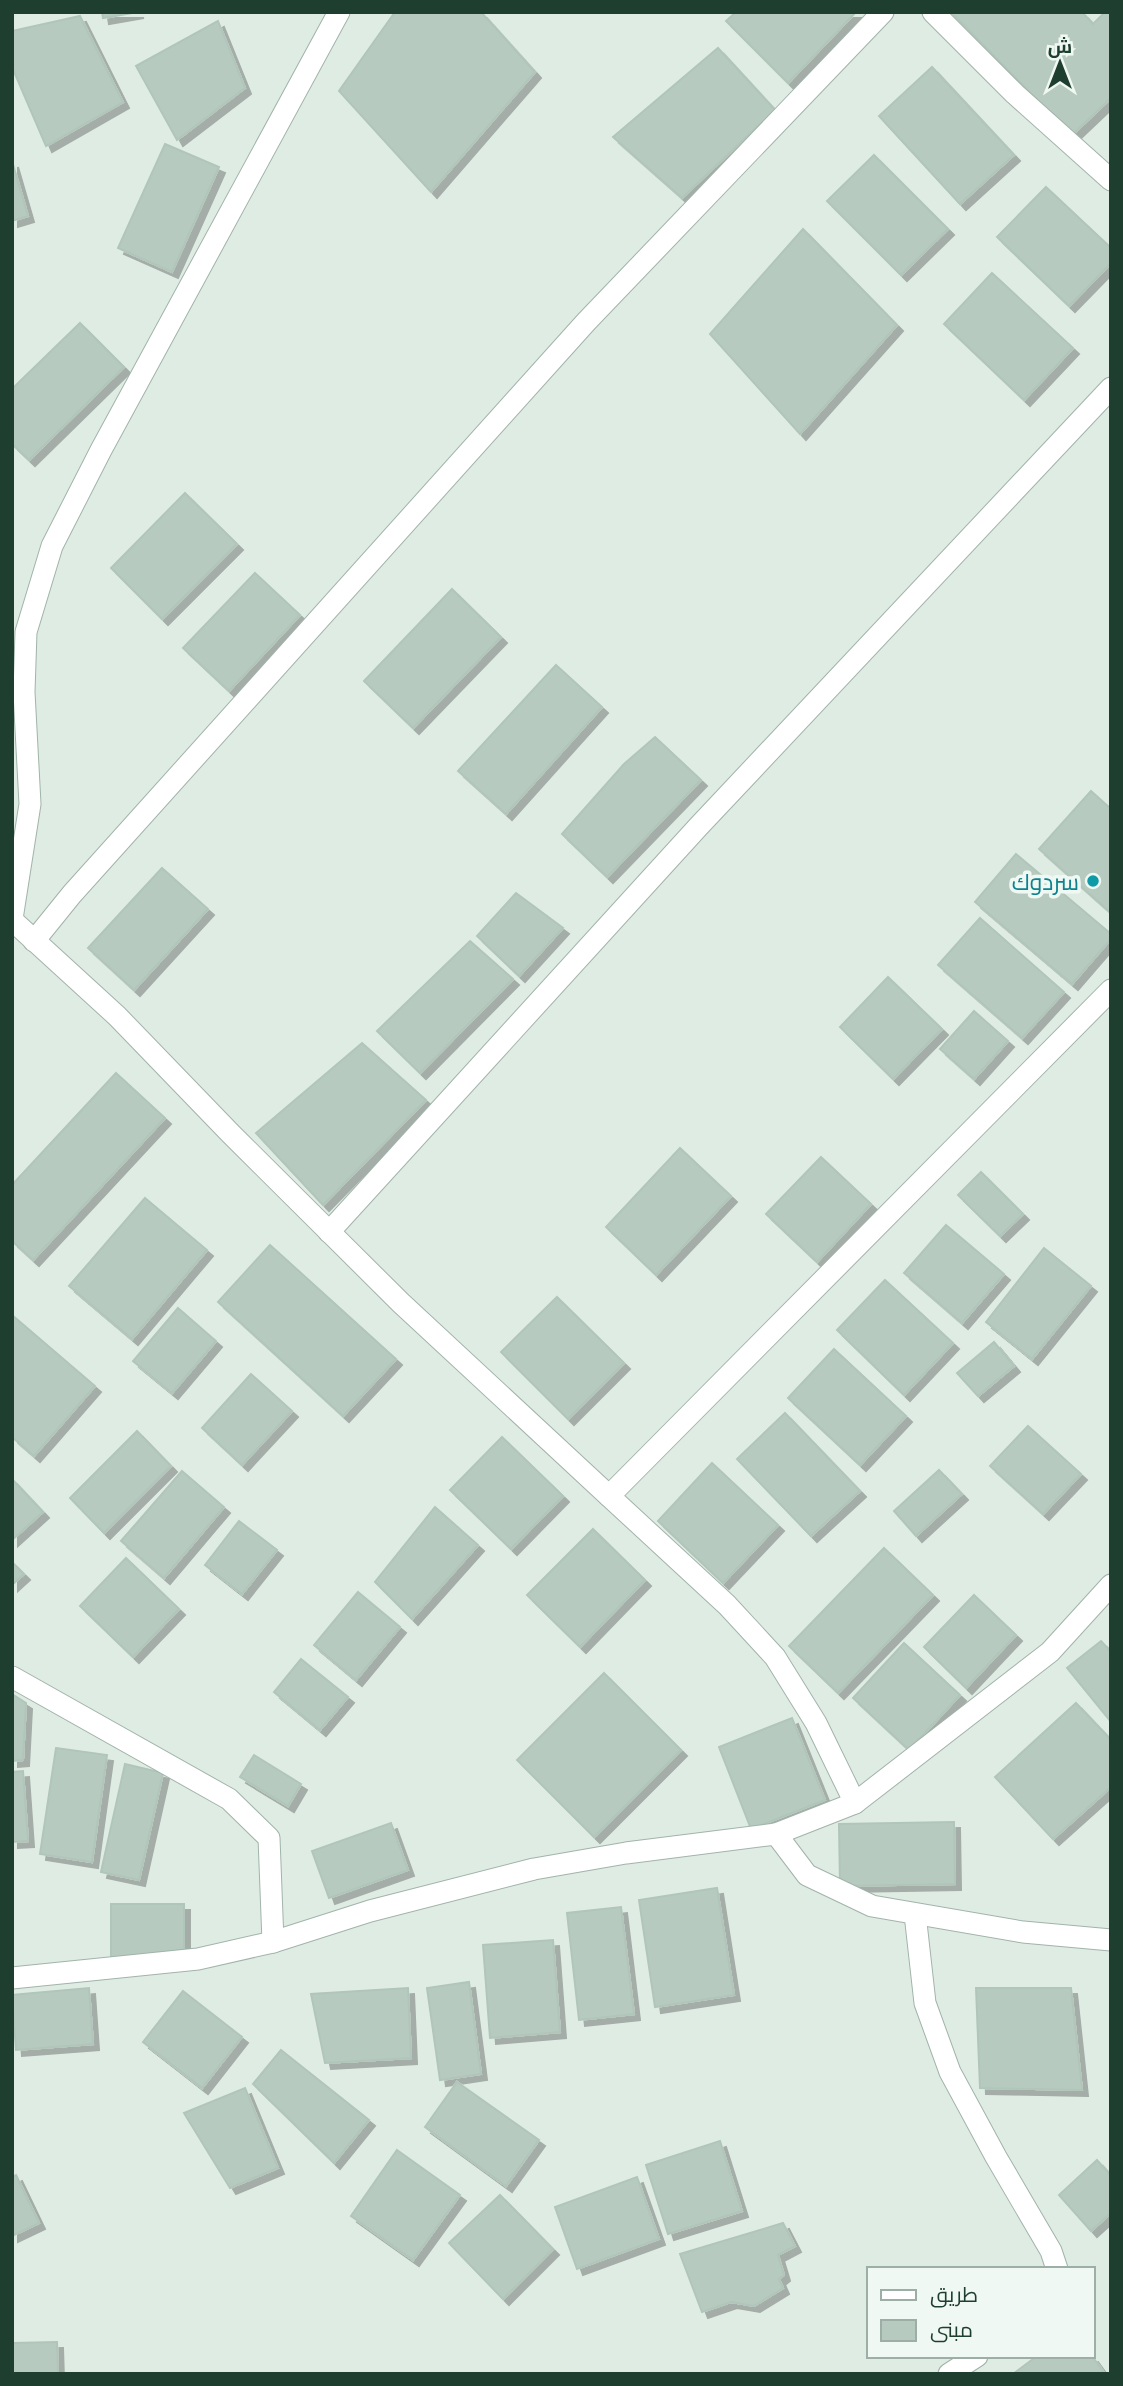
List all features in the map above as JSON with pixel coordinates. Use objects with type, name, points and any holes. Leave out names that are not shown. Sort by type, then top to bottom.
[{"type":"street","points":[[338,12],[101,450],[52,546],[26,632],[24,692],[30,804],[12,920],[117,1016],[401,1303],[727,1605],[775,1657],[816,1723],[855,1803]]},
{"type":"street","points":[[34,941],[72,894],[586,322],[883,12]]},
{"type":"street","points":[[933,12],[1015,94],[1111,180]]},
{"type":"street","points":[[329,1232],[698,827],[1111,388]]},
{"type":"street","points":[[609,1496],[1111,990]]},
{"type":"street","points":[[12,1978],[198,1959],[273,1942],[370,1911],[534,1869],[626,1853],[776,1834],[855,1803],[1050,1652],[1111,1585]]},
{"type":"street","points":[[12,1677],[229,1799],[269,1838],[273,1942]]},
{"type":"street","points":[[776,1834],[807,1875],[872,1906],[1023,1932],[1111,1940]]},
{"type":"street","points":[[915,1914],[925,2003],[950,2071],[1051,2251],[1056,2267]]},
{"type":"street","points":[[949,2374],[974,2358]]},
{"type":"building","points":[[102,12],[138,12],[103,18]]},
{"type":"building","points":[[395,12],[481,12],[535,72],[431,192],[339,91]]},
{"type":"building","points":[[736,12],[856,12],[788,83],[726,21]]},
{"type":"building","points":[[951,12],[1082,12],[1093,24],[1105,12],[1111,12],[1111,98],[1072,135]]},
{"type":"building","points":[[80,16],[123,102],[46,146],[12,67],[12,31]]},
{"type":"building","points":[[218,21],[245,88],[177,140],[136,66]]},
{"type":"building","points":[[718,48],[775,110],[682,198],[613,137]]},
{"type":"building","points":[[932,67],[1014,155],[960,204],[879,116]]},
{"type":"building","points":[[165,144],[219,167],[172,272],[118,248]]},
{"type":"building","points":[[874,155],[948,229],[901,275],[827,201]]},
{"type":"building","points":[[12,161],[28,216],[12,221]]},
{"type":"building","points":[[1046,187],[1111,248],[1111,263],[1069,306],[997,237]]},
{"type":"building","points":[[803,229],[897,325],[800,434],[710,334]]},
{"type":"building","points":[[992,273],[1073,348],[1024,400],[944,324]]},
{"type":"building","points":[[80,323],[124,367],[29,460],[12,444],[12,389]]},
{"type":"building","points":[[185,493],[237,544],[162,619],[111,568]]},
{"type":"building","points":[[255,573],[300,615],[229,691],[183,648]]},
{"type":"building","points":[[452,589],[501,637],[413,728],[364,681]]},
{"type":"building","points":[[556,665],[602,707],[506,814],[458,771]]},
{"type":"building","points":[[655,737],[701,780],[607,877],[562,834],[624,764]]},
{"type":"building","name":"سردوك","points":[[1091,791],[1111,809],[1111,913],[1039,849]]},
{"type":"building","points":[[1016,854],[1111,934],[1111,939],[1072,984],[975,902]]},
{"type":"building","points":[[162,868],[208,909],[134,990],[88,948]]},
{"type":"building","points":[[516,893],[563,928],[519,976],[477,936]]},
{"type":"building","points":[[980,918],[1064,992],[1022,1038],[938,965]]},
{"type":"building","points":[[470,941],[513,979],[420,1073],[377,1031]]},
{"type":"building","points":[[888,977],[942,1029],[893,1079],[840,1027]]},
{"type":"building","points":[[974,1011],[1008,1041],[974,1079],[940,1049]]},
{"type":"building","points":[[362,1043],[426,1100],[323,1205],[256,1133]]},
{"type":"building","points":[[116,1073],[165,1118],[33,1260],[12,1241],[12,1185]]},
{"type":"building","points":[[680,1148],[731,1196],[656,1275],[606,1227]]},
{"type":"building","points":[[821,1157],[871,1204],[817,1262],[766,1214]]},
{"type":"building","points":[[981,1172],[1023,1214],[1000,1236],[958,1195]]},
{"type":"building","points":[[145,1198],[207,1250],[132,1339],[69,1286]]},
{"type":"building","points":[[946,1225],[1004,1274],[962,1323],[904,1273]]},
{"type":"building","points":[[270,1245],[396,1359],[343,1416],[218,1302]]},
{"type":"building","points":[[1044,1248],[1091,1286],[1032,1359],[986,1322]]},
{"type":"building","points":[[885,1280],[953,1343],[904,1395],[837,1330]]},
{"type":"building","points":[[557,1297],[624,1363],[568,1419],[501,1352]]},
{"type":"building","points":[[178,1308],[216,1341],[172,1393],[133,1361]]},
{"type":"building","points":[[12,1315],[95,1386],[34,1456],[12,1437]]},
{"type":"building","points":[[994,1342],[1014,1366],[978,1396],[957,1373]]},
{"type":"building","points":[[834,1349],[906,1416],[860,1465],[788,1398]]},
{"type":"building","points":[[251,1374],[292,1411],[242,1465],[202,1428]]},
{"type":"building","points":[[785,1413],[860,1491],[811,1536],[737,1459]]},
{"type":"building","points":[[1028,1426],[1081,1474],[1043,1514],[990,1466]]},
{"type":"building","points":[[137,1431],[171,1466],[104,1533],[70,1498]]},
{"type":"building","points":[[502,1437],[563,1496],[511,1549],[450,1490]]},
{"type":"building","points":[[712,1463],[778,1525],[723,1583],[658,1521]]},
{"type":"building","points":[[939,1470],[962,1494],[916,1536],[894,1511]]},
{"type":"building","points":[[182,1471],[224,1507],[164,1578],[121,1541]]},
{"type":"building","points":[[12,1479],[43,1512],[12,1540]]},
{"type":"building","points":[[435,1507],[478,1545],[412,1619],[375,1582]]},
{"type":"building","points":[[239,1521],[277,1550],[242,1594],[205,1565]]},
{"type":"building","points":[[593,1529],[645,1580],[580,1647],[527,1595]]},
{"type":"building","points":[[884,1548],[933,1595],[838,1693],[789,1646]]},
{"type":"building","points":[[126,1558],[179,1609],[133,1657],[80,1606]]},
{"type":"building","points":[[12,1562],[24,1574],[12,1585]]},
{"type":"building","points":[[358,1592],[400,1627],[356,1680],[314,1645]]},
{"type":"building","points":[[974,1595],[1016,1635],[966,1688],[924,1647]]},
{"type":"building","points":[[1101,1641],[1111,1652],[1111,1722],[1067,1668]]},
{"type":"building","points":[[904,1643],[960,1695],[909,1750],[853,1698]]},
{"type":"building","points":[[301,1659],[348,1697],[320,1730],[274,1692]]},
{"type":"building","points":[[604,1673],[681,1750],[594,1837],[517,1760]]},
{"type":"building","points":[[12,1694],[26,1703],[23,1760],[12,1761]]},
{"type":"building","points":[[1076,1703],[1111,1740],[1111,1787],[1053,1839],[995,1777]]},
{"type":"building","points":[[792,1718],[825,1800],[751,1829],[719,1747]]},
{"type":"building","points":[[56,1748],[107,1755],[92,1862],[40,1854]]},
{"type":"building","points":[[254,1755],[301,1784],[288,1806],[240,1777]]},
{"type":"building","points":[[125,1764],[163,1773],[139,1880],[101,1872]]},
{"type":"building","points":[[23,1771],[28,1841],[12,1842],[12,1772]]},
{"type":"building","points":[[954,1822],[955,1884],[840,1886],[839,1824]]},
{"type":"building","points":[[391,1823],[408,1870],[329,1898],[312,1851]]},
{"type":"building","points":[[717,1888],[734,1995],[655,2007],[639,1900]]},
{"type":"building","points":[[111,1904],[184,1904],[184,1959],[111,1959]]},
{"type":"building","points":[[621,1907],[634,2014],[579,2020],[567,1913]]},
{"type":"building","points":[[553,1940],[560,2032],[490,2038],[483,1945]]},
{"type":"building","points":[[469,1982],[481,2074],[440,2080],[427,1988]]},
{"type":"building","points":[[89,1988],[93,2044],[16,2050],[12,1995]]},
{"type":"building","points":[[408,1988],[411,2058],[325,2063],[311,1994]]},
{"type":"building","points":[[976,1988],[1071,1988],[1082,2090],[980,2088]]},
{"type":"building","points":[[183,1991],[242,2037],[202,2088],[143,2042]]},
{"type":"building","points":[[281,2050],[369,2120],[334,2163],[253,2084]]},
{"type":"building","points":[[457,2082],[539,2140],[506,2186],[425,2127]]},
{"type":"building","points":[[245,2088],[278,2168],[230,2188],[184,2113]]},
{"type":"building","points":[[720,2141],[742,2211],[668,2234],[646,2165]]},
{"type":"building","points":[[397,2150],[460,2195],[413,2260],[351,2216]]},
{"type":"building","points":[[1097,2160],[1111,2176],[1111,2213],[1091,2231],[1059,2195]]},
{"type":"building","points":[[16,2175],[39,2223],[12,2236],[12,2177]]},
{"type":"building","points":[[637,2177],[659,2239],[577,2269],[555,2207]]},
{"type":"building","points":[[500,2195],[553,2249],[503,2299],[449,2243]]},
{"type":"building","points":[[783,2223],[795,2246],[778,2255],[784,2275],[779,2279],[783,2288],[754,2306],[731,2302],[702,2312],[680,2254]]},
{"type":"building","points":[[57,2342],[58,2374],[12,2374],[12,2343]]},
{"type":"building","points":[[1034,2358],[1093,2358],[1105,2374],[1013,2374]]},
{"type":"place","name":"سردوك","points":[[1093,881]]}]
